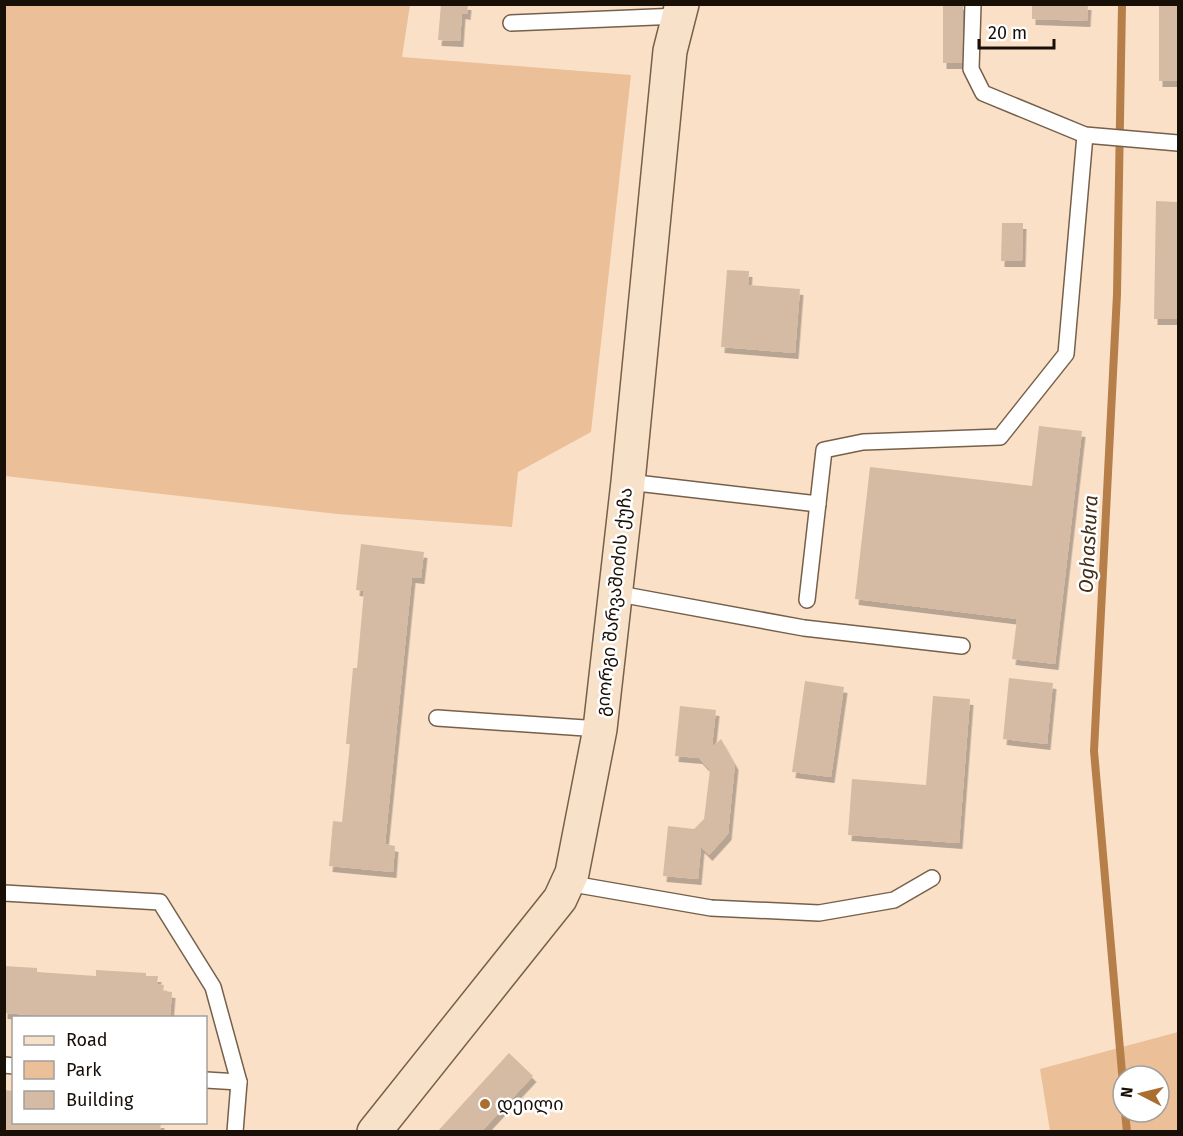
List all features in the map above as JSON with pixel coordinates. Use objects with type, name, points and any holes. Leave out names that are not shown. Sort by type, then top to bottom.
[{"type":"street","name":"გიორგი შარვაშიძის ქუჩა","points":[[374,1131],[560,899],[572,873],[600,729],[628,482],[670,51],[680,10]]},
{"type":"lane","points":[[973,4],[971,69],[983,93],[1085,135],[1179,143]]},
{"type":"lane","points":[[511,23],[680,10]]},
{"type":"lane","points":[[807,600],[824,450],[863,442],[1000,437],[1066,354],[1085,135]]},
{"type":"lane","points":[[628,482],[818,504]]},
{"type":"lane","points":[[614,593],[804,628],[962,646]]},
{"type":"lane","points":[[437,718],[600,729]]},
{"type":"lane","points":[[567,884],[711,908],[819,913],[894,900],[932,878]]},
{"type":"lane","points":[[4,893],[160,902],[213,987],[239,1082],[235,1131]]},
{"type":"lane","points":[[207,1080],[239,1082]]},
{"type":"green space","points":[[5,4],[410,5],[402,57],[631,75],[591,432],[518,472],[512,527],[337,514],[5,476]]},
{"type":"green space","points":[[1178,1032],[1178,1131],[1050,1131],[1040,1069]]},
{"type":"building","points":[[441,4],[468,4],[467,14],[462,13],[460,41],[438,40]]},
{"type":"building","points":[[943,4],[963,4],[963,63],[943,63]]},
{"type":"building","points":[[1032,4],[1088,4],[1087,21],[1032,19]]},
{"type":"building","points":[[1159,4],[1178,4],[1178,81],[1159,81]]},
{"type":"building","points":[[1156,201],[1178,202],[1178,319],[1154,319]]},
{"type":"building","points":[[1002,223],[1023,223],[1022,261],[1001,261]]},
{"type":"building","points":[[727,270],[749,271],[748,285],[800,289],[795,353],[721,347]]},
{"type":"building","points":[[1039,426],[1082,431],[1055,664],[1012,659],[1017,619],[855,599],[870,467],[1032,486]]},
{"type":"building","points":[[361,544],[424,552],[421,578],[412,577],[385,844],[395,846],[393,872],[329,866],[333,821],[342,822],[350,744],[346,744],[353,668],[357,668],[364,591],[356,590]]},
{"type":"building","points":[[1009,678],[1053,683],[1047,744],[1003,739]]},
{"type":"building","points":[[805,681],[844,687],[831,777],[792,772]]},
{"type":"building","points":[[933,696],[970,699],[959,843],[848,835],[852,779],[926,785]]},
{"type":"building","points":[[680,706],[716,710],[712,747],[721,739],[735,764],[728,834],[709,855],[701,847],[698,879],[663,876],[668,826],[694,829],[704,819],[710,770],[699,758],[675,756]]},
{"type":"building","points":[[4,966],[37,968],[37,972],[96,976],[96,970],[146,973],[146,976],[158,976],[157,984],[164,985],[163,991],[172,992],[170,1016],[43,1016],[4,1013]]},
{"type":"building","name":"დეილი","points":[[509,1053],[533,1076],[481,1132],[437,1132]]},
{"type":"building","points":[[4,1090],[12,1091],[12,1124],[161,1124],[160,1132],[4,1132]]},
{"type":"waterway","name":"Oghaskura","points":[[1121,1064],[1094,751],[1117,294],[1122,4]]},
{"type":"waterway","name":"Oghaskura","points":[[1126,1124],[1127,1132]]},
{"type":"place","name":"დეილი","points":[[485,1104]]}]
